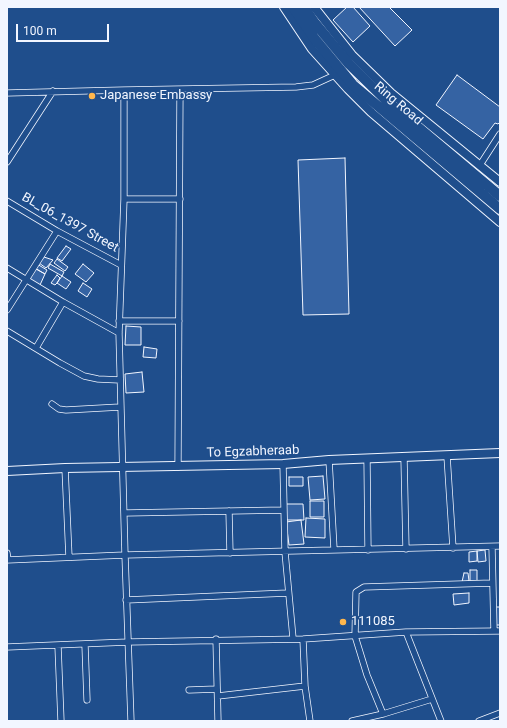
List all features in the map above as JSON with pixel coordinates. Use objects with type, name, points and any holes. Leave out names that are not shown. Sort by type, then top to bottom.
[{"type":"highway","name":"Ring Road","points":[[293,7],[314,38],[353,85],[500,209]]},
{"type":"highway","name":"Ring Road","points":[[304,7],[342,70],[387,101],[500,196]]},
{"type":"street","points":[[284,7],[312,49],[342,70],[371,112],[500,222]]},
{"type":"street","points":[[314,7],[352,55],[372,75],[402,103],[500,182]]},
{"type":"street","points":[[7,93],[180,88],[296,87],[313,85],[342,70]]},
{"type":"street","points":[[178,466],[180,88]]},
{"type":"street","points":[[124,90],[124,199],[119,333],[120,407],[131,721]]},
{"type":"street","points":[[7,162],[53,91]]},
{"type":"street","points":[[480,165],[500,134]]},
{"type":"street","points":[[124,199],[180,199]]},
{"type":"street","name":"BL_06_1397 Street","points":[[7,202],[121,265]]},
{"type":"street","points":[[7,310],[57,231]]},
{"type":"street","points":[[7,268],[25,280],[119,333]]},
{"type":"street","points":[[36,348],[63,302]]},
{"type":"street","points":[[119,321],[179,321]]},
{"type":"street","points":[[7,331],[84,376],[98,379],[120,380]]},
{"type":"street","points":[[52,404],[59,409],[66,410],[120,407]]},
{"type":"street","name":"To Egzabheraab","points":[[7,471],[258,463],[283,464],[329,460],[500,453]]},
{"type":"street","points":[[446,456],[453,548]]},
{"type":"street","points":[[404,458],[406,549]]},
{"type":"street","points":[[367,459],[368,550]]},
{"type":"street","points":[[329,460],[334,549]]},
{"type":"street","points":[[283,464],[285,552],[293,638]]},
{"type":"street","points":[[65,468],[69,557]]},
{"type":"street","points":[[124,513],[284,510]]},
{"type":"street","points":[[229,511],[230,553]]},
{"type":"street","points":[[7,553],[7,560],[125,555],[285,552],[334,549],[368,550],[500,546]]},
{"type":"street","points":[[7,648],[216,639],[303,639],[406,632],[499,631],[492,583],[492,547]]},
{"type":"street","points":[[382,714],[367,675],[355,636],[356,592],[360,588],[492,583]]},
{"type":"street","points":[[126,600],[288,593]]},
{"type":"street","points":[[406,632],[441,721]]},
{"type":"street","points":[[216,639],[218,721]]},
{"type":"street","points":[[303,639],[305,686],[310,721]]},
{"type":"street","points":[[85,645],[87,700]]},
{"type":"street","points":[[58,646],[61,721]]},
{"type":"street","points":[[218,696],[305,686]]},
{"type":"street","points":[[188,690],[217,689]]},
{"type":"street","points":[[352,721],[382,714],[432,699]]},
{"type":"street","points":[[479,721],[500,713]]},
{"type":"building","points":[[347,7],[353,7],[370,26],[353,42],[333,20]]},
{"type":"building","points":[[359,7],[389,7],[412,30],[395,46]]},
{"type":"building","points":[[457,75],[500,107],[500,122],[498,124],[495,123],[483,139],[436,105]]},
{"type":"building","points":[[345,158],[349,314],[303,315],[298,160]]},
{"type":"building","points":[[66,246],[71,249],[62,261],[57,258]]},
{"type":"building","points":[[44,257],[53,260],[46,268],[39,263]]},
{"type":"building","points":[[57,259],[68,267],[65,271],[54,263]]},
{"type":"building","points":[[37,264],[47,270],[45,274],[35,268]]},
{"type":"building","points":[[50,264],[64,272],[62,276],[48,268]]},
{"type":"building","points":[[83,264],[94,273],[86,282],[75,274]]},
{"type":"building","points":[[34,268],[45,274],[40,285],[28,279]]},
{"type":"building","points":[[57,275],[60,278],[55,285],[51,283]]},
{"type":"building","points":[[62,276],[71,282],[66,289],[57,283]]},
{"type":"building","points":[[83,283],[92,289],[87,297],[78,291]]},
{"type":"building","points":[[126,326],[141,327],[141,345],[125,345]]},
{"type":"building","points":[[144,347],[157,349],[156,358],[143,357]]},
{"type":"building","points":[[142,372],[144,392],[126,393],[125,374]]},
{"type":"building","points":[[323,476],[325,499],[310,500],[308,477]]},
{"type":"building","points":[[289,477],[303,477],[303,486],[289,486]]},
{"type":"building","points":[[310,501],[324,501],[324,517],[310,517]]},
{"type":"building","points":[[285,504],[303,504],[304,520],[285,520]]},
{"type":"building","points":[[306,518],[325,519],[325,538],[305,537]]},
{"type":"building","points":[[301,520],[304,544],[289,545],[286,522]]},
{"type":"building","points":[[485,550],[486,561],[478,562],[477,551]]},
{"type":"building","points":[[477,551],[477,561],[469,562],[469,552]]},
{"type":"building","points":[[470,570],[477,570],[477,581],[470,581]]},
{"type":"building","points":[[464,573],[468,573],[469,581],[462,582]]},
{"type":"building","points":[[469,593],[469,603],[454,605],[453,594]]},
{"type":"building","points":[[494,607],[500,607],[500,625],[494,625]]},
{"type":"place","name":"Japanese Embassy","points":[[92,96]]},
{"type":"place","name":"111085","points":[[343,622]]}]
